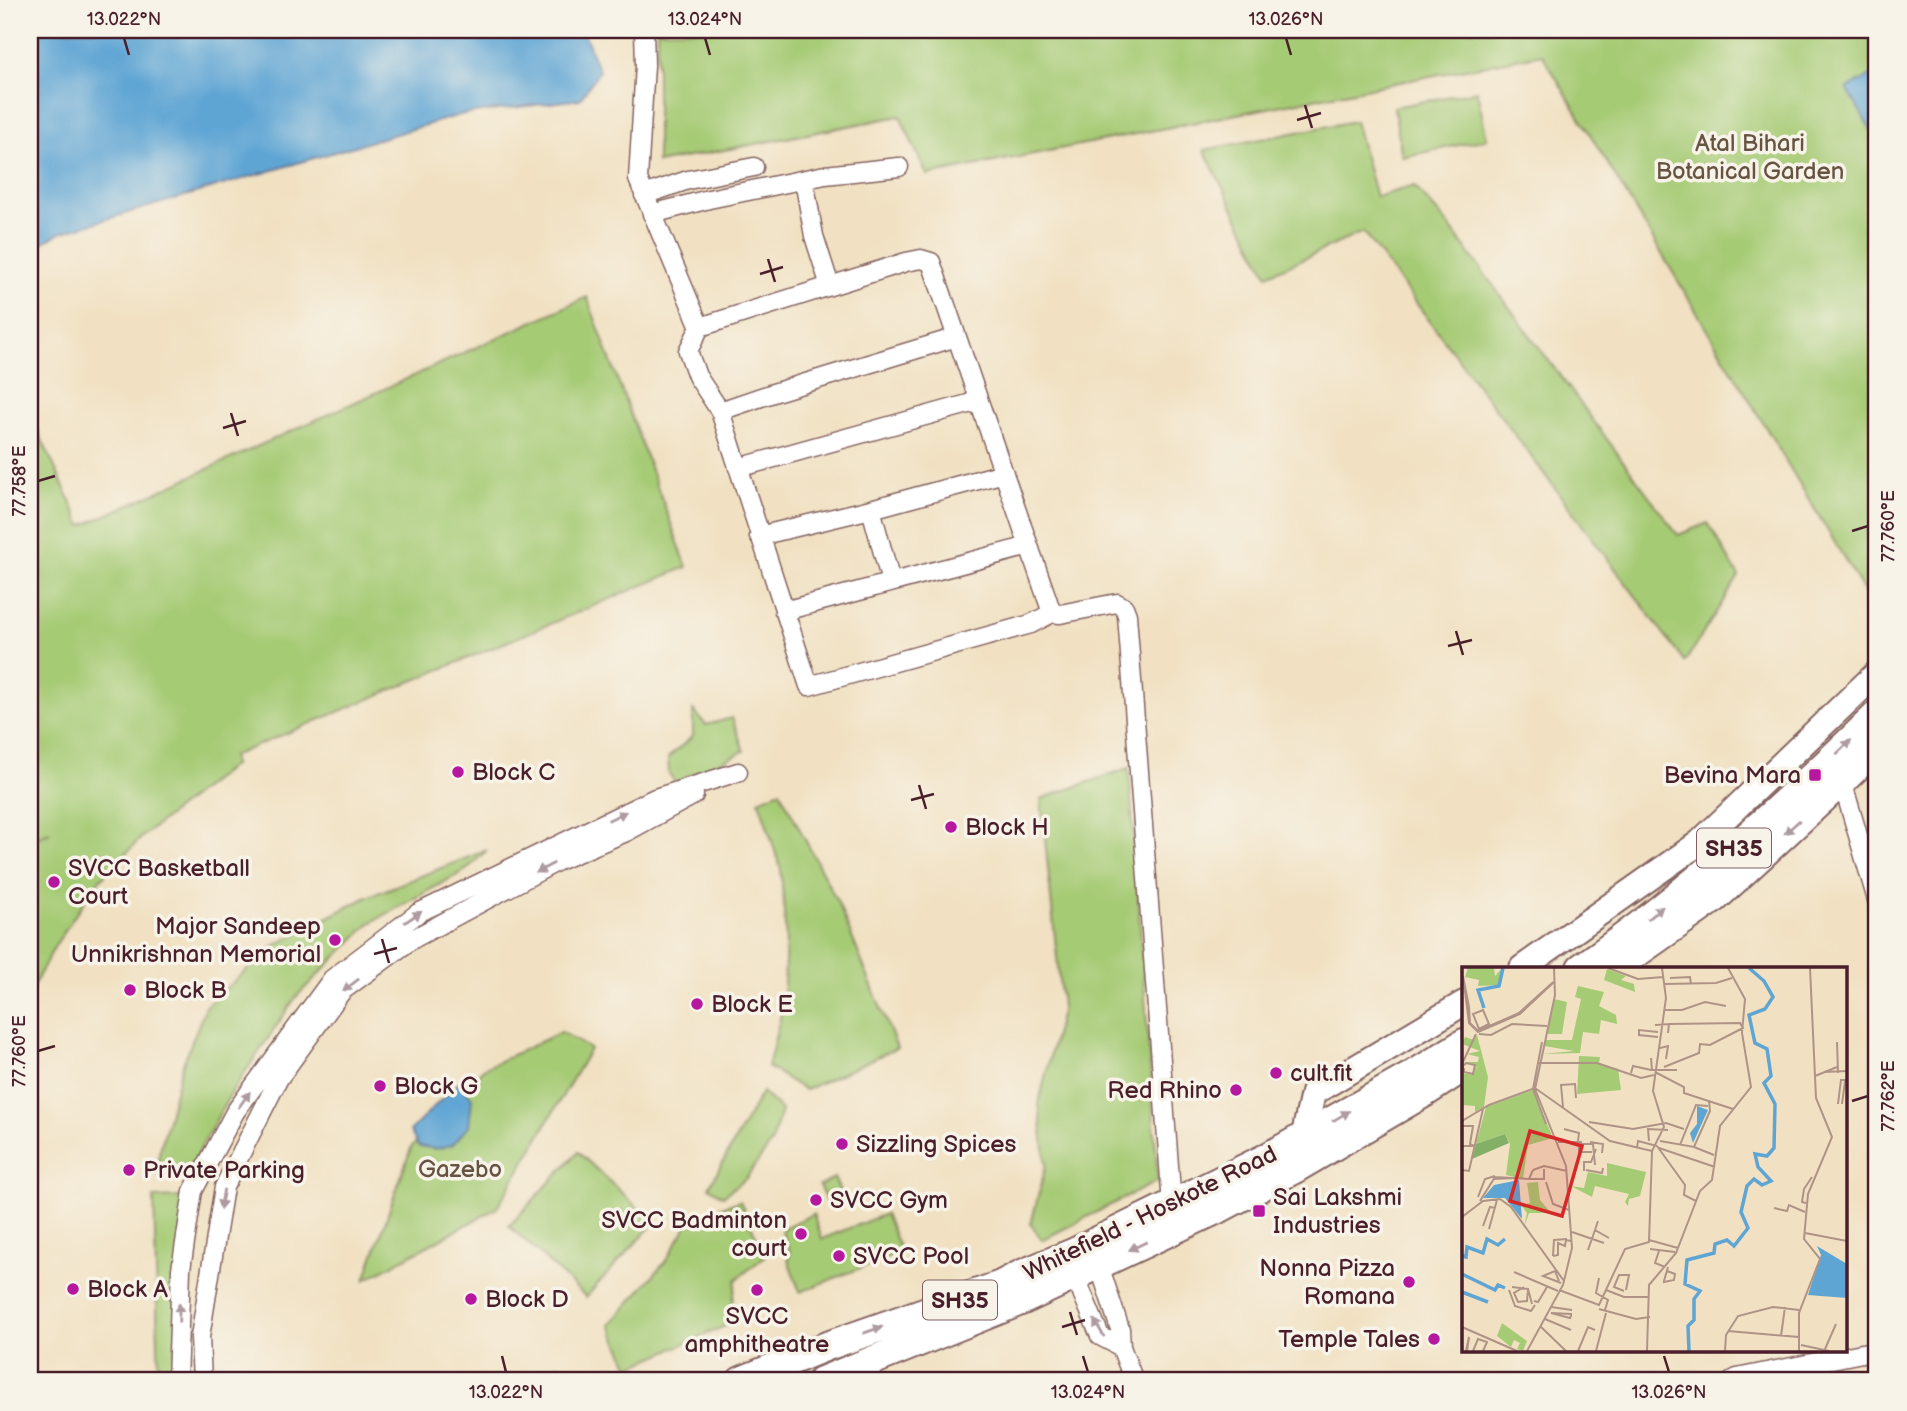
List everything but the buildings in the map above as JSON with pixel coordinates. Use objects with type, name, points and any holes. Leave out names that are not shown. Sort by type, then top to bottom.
[{"type":"main road","name":"SH35","points":[[1582,967],[1629,935],[1700,878],[1795,794],[1877,715]]},
{"type":"main road","name":"SH35","points":[[1616,967],[1714,898],[1877,747]]},
{"type":"main road","name":"Whitefield - Hoskote Road","points":[[828,1379],[1023,1300],[1087,1270],[1462,1044]]},
{"type":"main road","name":"Whitefield - Hoskote Road","points":[[741,1381],[827,1346],[1001,1285],[1073,1253],[1298,1167],[1462,1068]]},
{"type":"main road","points":[[827,1346],[828,1379]]},
{"type":"street","points":[[644,30],[645,65],[638,179],[700,327]]},
{"type":"street","points":[[644,195],[688,180],[754,167]]},
{"type":"street","points":[[652,214],[709,199],[825,176],[899,167]]},
{"type":"street","points":[[804,180],[814,236],[830,286]]},
{"type":"street","points":[[1052,613],[931,262],[921,259],[906,262],[700,327],[688,351],[697,376],[720,411],[809,687],[1031,624],[1052,613],[1060,614],[1116,603],[1124,607],[1127,615],[1176,1215]]},
{"type":"street","points":[[720,411],[957,337]]},
{"type":"street","points":[[738,468],[979,401]]},
{"type":"street","points":[[759,536],[872,509],[1004,472]]},
{"type":"street","points":[[872,509],[891,582]]},
{"type":"street","points":[[784,611],[963,565],[1029,545]]},
{"type":"street","points":[[1538,964],[1699,843],[1877,673]]},
{"type":"street","points":[[177,1381],[181,1269],[193,1191],[235,1112],[332,979],[418,913],[655,798],[738,772],[626,832],[558,861],[411,940],[342,991],[279,1078],[224,1187],[200,1337],[202,1381]]},
{"type":"street","points":[[1842,781],[1877,900]]},
{"type":"street","points":[[1303,1139],[1313,1093],[1462,1004]]},
{"type":"street","points":[[1087,1270],[1120,1329],[1121,1348],[1134,1381]]},
{"type":"street","points":[[1087,1270],[1100,1336],[1121,1348]]},
{"type":"street","points":[[1732,1381],[1877,1350]]},
{"type":"green space","name":"Atal Bihari Botanical Garden","points":[[657,30],[1877,30],[1877,613],[1542,54],[927,175],[900,116],[657,163]]},
{"type":"green space","points":[[1477,91],[1487,139],[1402,157],[1394,107]]},
{"type":"green space","points":[[1355,121],[1376,197],[1414,186],[1446,222],[1678,535],[1708,523],[1739,576],[1685,662],[1363,232],[1267,275],[1204,150]]},
{"type":"green space","points":[[587,297],[687,567],[232,756],[234,764],[143,836],[95,885],[56,944],[30,992],[30,841],[50,832],[30,839],[30,414],[82,526]]},
{"type":"green space","points":[[693,710],[706,725],[732,718],[744,751],[675,782],[669,774],[668,758],[693,736]]},
{"type":"green space","points":[[1129,768],[1158,1181],[1042,1240],[1031,1224],[1046,1165],[1039,1103],[1062,1007],[1041,799]]},
{"type":"green space","points":[[780,791],[838,903],[897,1048],[805,1090],[768,1067],[783,1006],[786,940],[781,870],[759,800]]},
{"type":"green space","points":[[487,850],[466,870],[370,923],[296,997],[231,1093],[185,1177],[157,1174],[159,1154],[181,1069],[206,1006],[275,945],[365,898]]},
{"type":"green space","name":"Gazebo","points":[[561,1032],[590,1049],[497,1208],[365,1280],[411,1148],[483,1069]]},
{"type":"green space","points":[[762,1092],[781,1110],[772,1142],[746,1178],[723,1196],[709,1187]]},
{"type":"green space","points":[[578,1152],[654,1223],[586,1297],[509,1226]]},
{"type":"green space","points":[[834,1178],[844,1200],[829,1207],[819,1186]]},
{"type":"green space","points":[[189,1197],[172,1381],[159,1381],[154,1198]]},
{"type":"green space","points":[[740,1201],[765,1256],[736,1280],[730,1324],[630,1367],[610,1325],[665,1262],[692,1217]]},
{"type":"green space","name":"SVCC Pool","points":[[813,1214],[822,1239],[885,1214],[901,1252],[800,1292],[788,1260],[790,1252],[781,1229]]},
{"type":"green space","points":[[558,1365],[563,1381],[534,1381]]},
{"type":"water","points":[[30,30],[576,30],[585,35],[599,71],[580,99],[460,115],[60,233],[30,250]]},
{"type":"water","points":[[1876,72],[1877,126],[1871,130],[1847,89]]},
{"type":"water","points":[[459,1082],[472,1098],[469,1126],[452,1145],[435,1149],[418,1146],[410,1131]]},
{"type":"place","name":"Block C","points":[[458,772]]},
{"type":"place","name":"Bevina Mara","points":[[1815,775]]},
{"type":"place","name":"Block H","points":[[951,827]]},
{"type":"place","name":"SVCC Basketball Court","points":[[54,882]]},
{"type":"place","name":"Major Sandeep Unnikrishnan Memorial","points":[[335,940]]},
{"type":"place","name":"Block B","points":[[130,990]]},
{"type":"place","name":"Block E","points":[[697,1004]]},
{"type":"place","name":"cult.fit","points":[[1276,1073]]},
{"type":"place","name":"Block G","points":[[380,1086]]},
{"type":"place","name":"Red Rhino","points":[[1236,1090]]},
{"type":"place","name":"Sizzling Spices","points":[[842,1144]]},
{"type":"place","name":"Private Parking","points":[[129,1170]]},
{"type":"place","name":"SVCC Gym","points":[[816,1200]]},
{"type":"place","name":"Sai Lakshmi Industries","points":[[1259,1211]]},
{"type":"place","name":"SVCC Badminton court","points":[[801,1234]]},
{"type":"place","name":"SVCC Pool","points":[[839,1256]]},
{"type":"place","name":"Nonna Pizza Romana","points":[[1409,1282]]},
{"type":"place","name":"Block A","points":[[73,1289]]},
{"type":"place","name":"SVCC amphitheatre","points":[[757,1290]]},
{"type":"place","name":"Block D","points":[[471,1299]]},
{"type":"place","name":"Temple Tales","points":[[1434,1339]]}]
